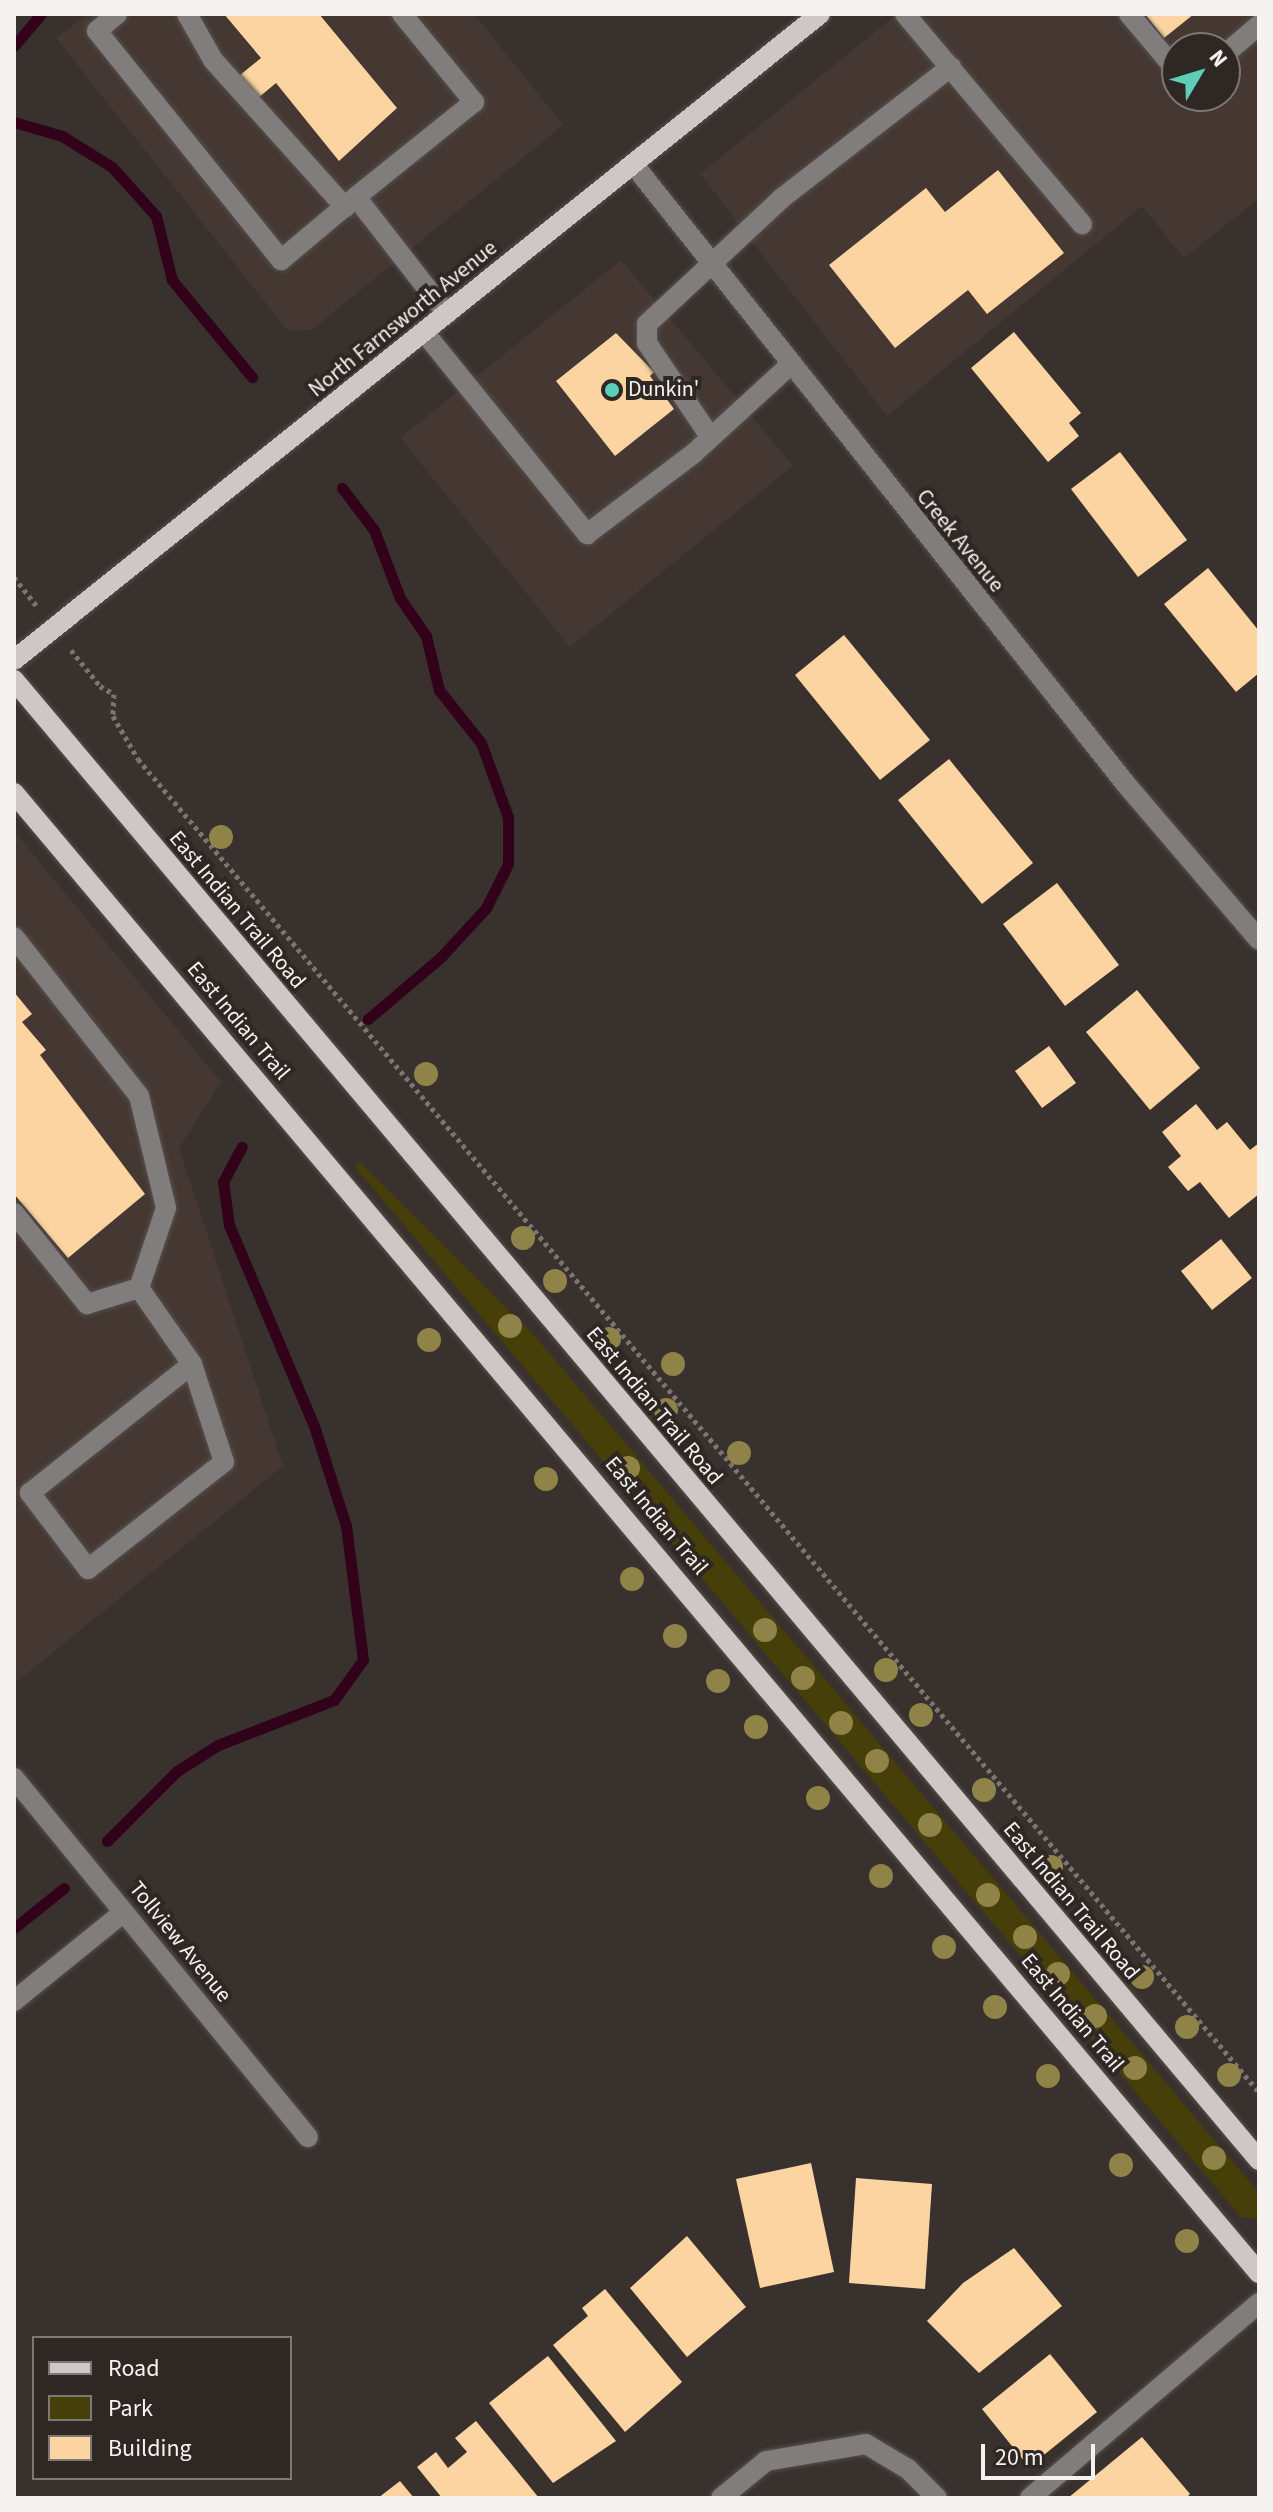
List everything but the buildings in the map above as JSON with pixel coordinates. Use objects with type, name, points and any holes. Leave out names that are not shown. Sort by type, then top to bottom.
[{"type":"main road","name":"North Farnsworth Avenue","points":[[14,660],[820,14]]},
{"type":"main road","name":"East Indian Trail Road","points":[[14,680],[1259,2160]]},
{"type":"main road","name":"East Indian Trail","points":[[14,793],[1259,2273]]},
{"type":"street","points":[[117,14],[97,31],[281,260],[474,102],[402,14]]},
{"type":"street","points":[[187,14],[213,60],[350,202],[447,314]]},
{"type":"street","points":[[905,14],[1082,224]]},
{"type":"street","points":[[1129,14],[1161,52]]},
{"type":"street","points":[[1241,40],[1259,25]]},
{"type":"street","points":[[709,435],[647,343],[647,324],[782,198],[951,67]]},
{"type":"street","name":"Creek Avenue","points":[[634,165],[789,366],[1259,940]]},
{"type":"street","points":[[424,332],[587,534],[789,366]]},
{"type":"street","points":[[14,937],[139,1096],[166,1208],[139,1288]]},
{"type":"street","points":[[14,1213],[87,1304],[139,1288]]},
{"type":"street","points":[[139,1288],[192,1364],[224,1462],[88,1569],[30,1493],[192,1364]]},
{"type":"street","name":"Tollview Avenue","points":[[14,1778],[308,2137]]},
{"type":"street","points":[[14,2001],[124,1912]]},
{"type":"street","points":[[1030,2498],[1259,2303]]},
{"type":"street","points":[[721,2498],[766,2461],[866,2444],[908,2469],[937,2498]]},
{"type":"path","points":[[100,686],[114,694],[113,716],[138,759],[1259,2092]]},
{"type":"shaded area","points":[[88,14],[474,14],[563,125],[313,329],[288,331],[56,38]]},
{"type":"shaded area","points":[[897,14],[1259,14],[1259,199],[1184,258],[1142,206],[887,416],[700,174]]},
{"type":"shaded area","points":[[621,260],[793,466],[570,647],[400,438]]},
{"type":"shaded area","points":[[14,831],[221,1082],[179,1148],[283,1466],[14,1684]]},
{"type":"green space","points":[[360,1162],[534,1335],[1259,2193],[1259,2219],[1241,2217],[355,1167]]},
{"type":"waterway","points":[[14,46],[41,14]]},
{"type":"waterway","points":[[14,122],[62,136],[112,167],[156,216],[172,280],[252,377]]},
{"type":"waterway","points":[[342,488],[374,530],[400,598],[426,636],[439,690],[481,743],[508,817],[508,864],[486,908],[441,957],[368,1019]]},
{"type":"waterway","points":[[107,1841],[177,1771],[218,1745],[334,1700],[363,1660],[346,1526],[314,1426],[229,1225],[223,1182],[242,1147]]},
{"type":"waterway","points":[[14,1928],[64,1888]]},
{"type":"place","name":"Dunkin'","points":[[612,390]]}]
